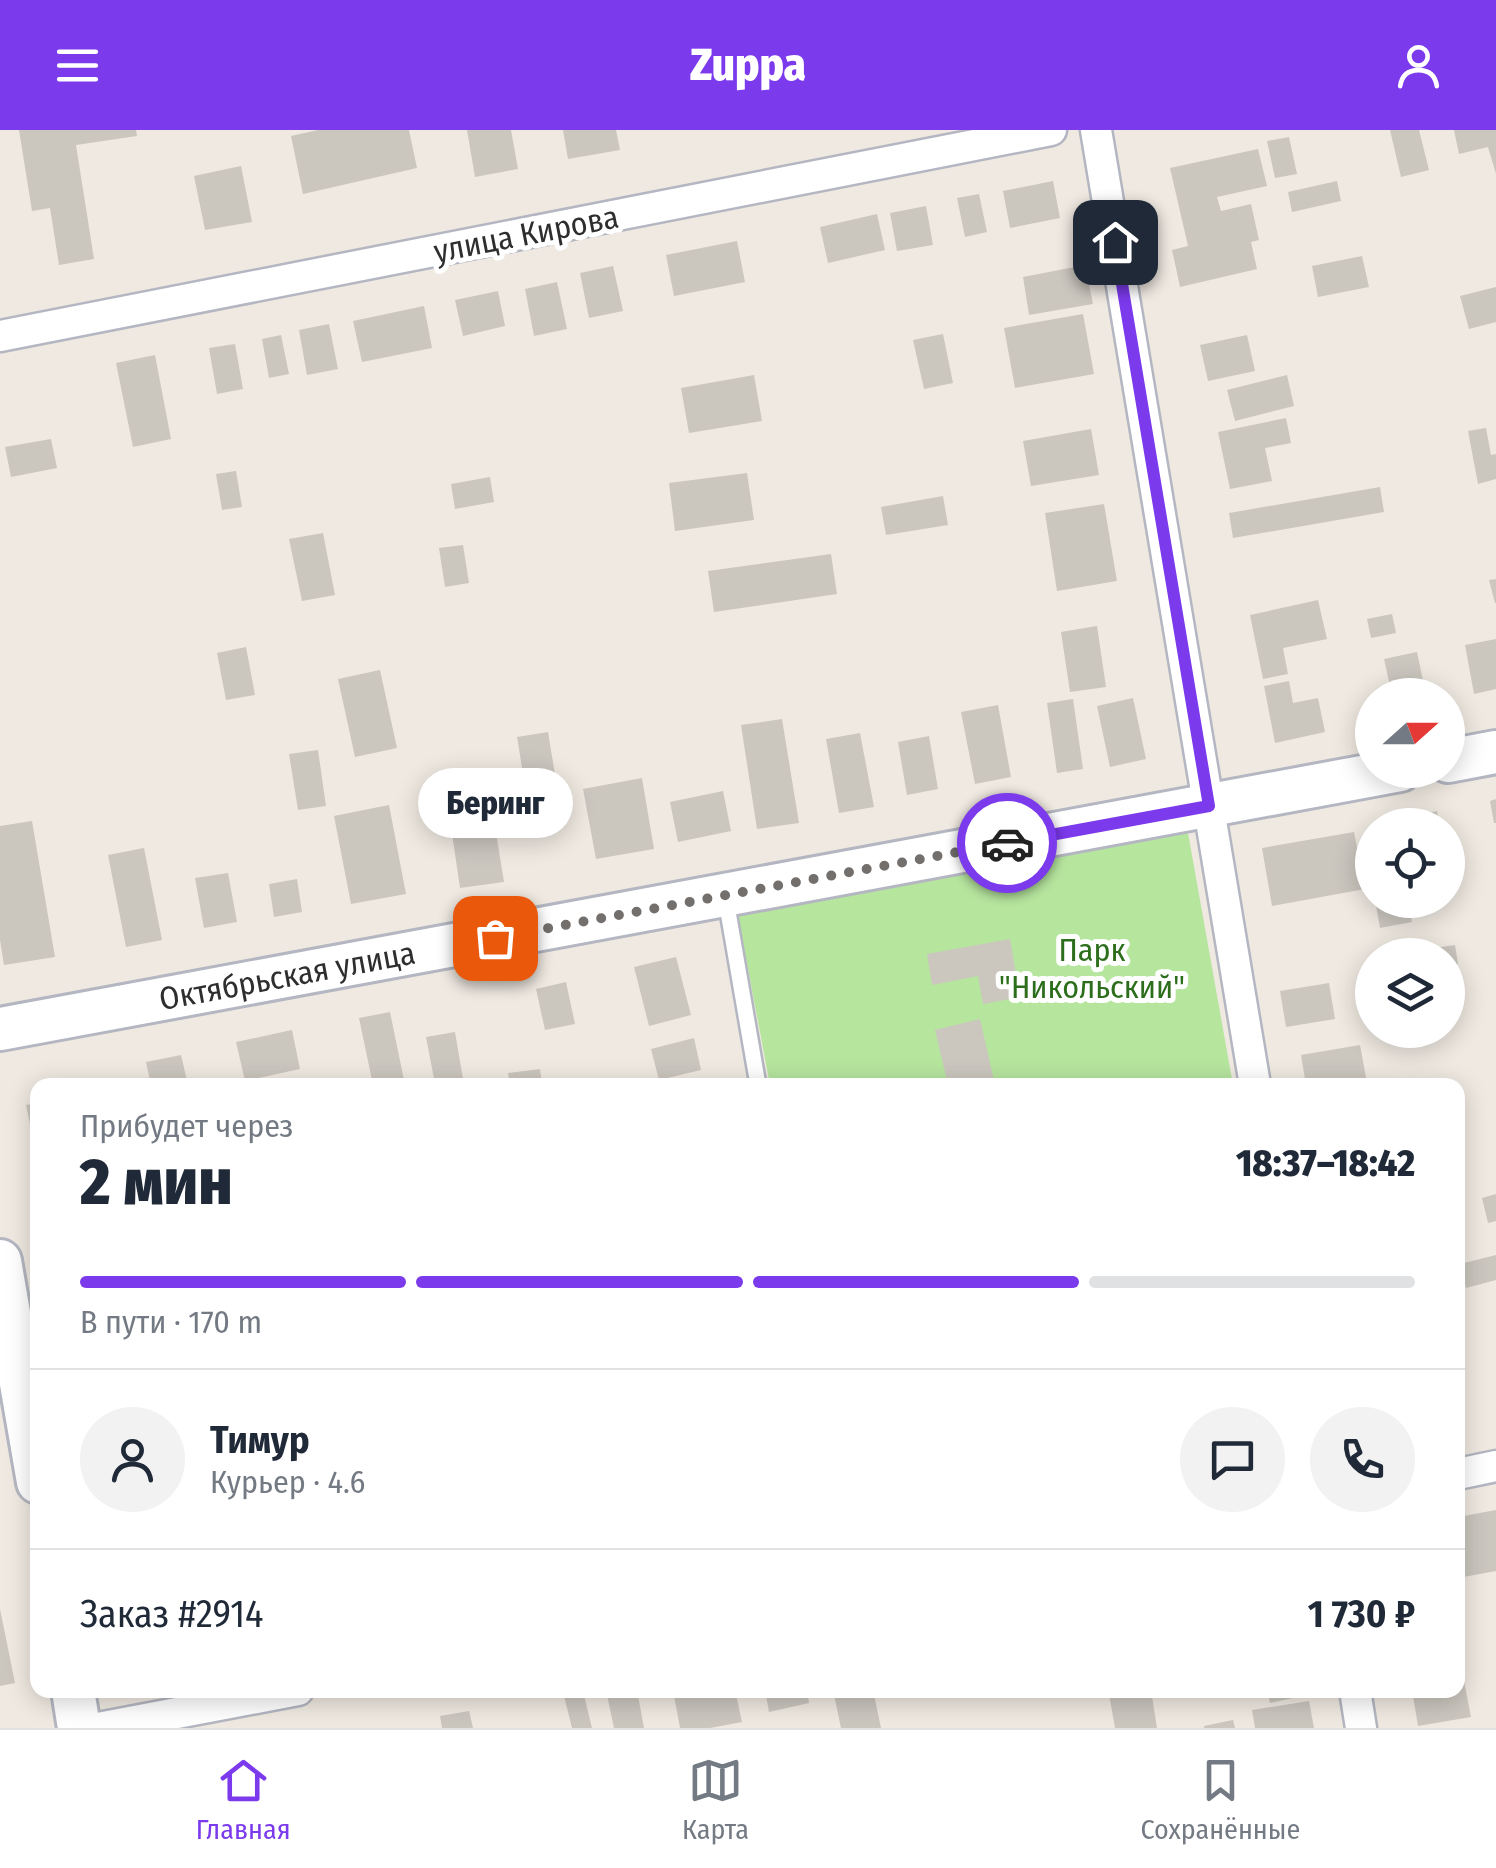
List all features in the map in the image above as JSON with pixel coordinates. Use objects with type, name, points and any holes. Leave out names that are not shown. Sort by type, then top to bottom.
[{"type":"main road","points":[[1465,758],[1496,752]]},
{"type":"main road","name":"Октябрьская улица","points":[[0,1029],[1355,778]]},
{"type":"main road","points":[[0,1262],[30,1436]]},
{"type":"main road","points":[[74,1698],[80,1728]]},
{"type":"street","name":"улица Кирова","points":[[0,336],[1051,130]]},
{"type":"street","points":[[1096,130],[1253,1078]]},
{"type":"street","points":[[1465,1473],[1496,1466]]},
{"type":"street","points":[[98,1728],[256,1698]]},
{"type":"street","points":[[1356,1698],[1361,1728]]},
{"type":"lane","points":[[725,896],[757,1078]]},
{"type":"green space","name":"Парк \"Никольский\"","points":[[1188,833],[1232,1078],[769,1078],[738,916]]},
{"type":"building","points":[[19,130],[136,130],[137,136],[76,145],[94,259],[59,265],[50,208],[32,211]]},
{"type":"building","points":[[318,130],[409,130],[417,168],[303,194],[291,136]]},
{"type":"building","points":[[467,130],[511,130],[518,169],[475,177]]},
{"type":"building","points":[[563,130],[616,130],[620,150],[568,159]]},
{"type":"building","points":[[1390,130],[1419,130],[1429,170],[1401,177]]},
{"type":"building","points":[[1454,130],[1496,130],[1496,174],[1488,147],[1459,154]]},
{"type":"building","points":[[1289,137],[1297,174],[1275,178],[1267,141]]},
{"type":"building","points":[[1258,149],[1267,186],[1217,197],[1221,211],[1251,204],[1259,240],[1251,242],[1257,269],[1180,287],[1172,250],[1188,246],[1170,168]]},
{"type":"building","points":[[241,166],[252,222],[205,230],[194,176]]},
{"type":"building","points":[[1053,181],[1060,218],[1010,228],[1003,191]]},
{"type":"building","points":[[1337,181],[1341,201],[1292,212],[1288,192]]},
{"type":"building","points":[[979,194],[987,232],[965,237],[957,198]]},
{"type":"building","points":[[926,206],[933,245],[897,251],[890,213]]},
{"type":"building","points":[[877,214],[885,250],[828,263],[820,227]]},
{"type":"building","points":[[737,241],[745,282],[674,296],[666,255]]},
{"type":"building","points":[[1362,256],[1369,287],[1318,297],[1312,266]]},
{"type":"building","points":[[1085,265],[1093,304],[1029,315],[1023,277]]},
{"type":"building","points":[[613,266],[623,311],[589,318],[580,273]]},
{"type":"building","points":[[557,282],[567,329],[534,336],[525,289]]},
{"type":"building","points":[[1496,287],[1496,322],[1469,329],[1460,296]]},
{"type":"building","points":[[498,291],[505,326],[463,336],[455,300]]},
{"type":"building","points":[[424,306],[432,348],[362,362],[353,321]]},
{"type":"building","points":[[1083,314],[1094,374],[1015,388],[1004,328]]},
{"type":"building","points":[[329,324],[338,369],[307,375],[299,330]]},
{"type":"building","points":[[943,334],[953,383],[924,389],[913,340]]},
{"type":"building","points":[[281,335],[289,374],[269,378],[262,339]]},
{"type":"building","points":[[1247,335],[1255,371],[1208,381],[1200,345]]},
{"type":"building","points":[[235,344],[243,389],[217,394],[209,348]]},
{"type":"building","points":[[155,355],[171,439],[133,447],[116,363]]},
{"type":"building","points":[[754,375],[762,421],[689,433],[681,388]]},
{"type":"building","points":[[1287,375],[1294,406],[1235,421],[1227,390]]},
{"type":"building","points":[[1286,418],[1291,443],[1265,448],[1272,481],[1230,489],[1218,432]]},
{"type":"building","points":[[1486,428],[1491,455],[1496,454],[1496,479],[1478,484],[1468,431]]},
{"type":"building","points":[[1091,429],[1099,475],[1031,486],[1023,441]]},
{"type":"building","points":[[51,439],[57,468],[11,477],[5,447]]},
{"type":"building","points":[[236,471],[242,507],[222,510],[216,474]]},
{"type":"building","points":[[747,473],[754,520],[675,531],[669,483]]},
{"type":"building","points":[[490,477],[494,502],[455,509],[451,484]]},
{"type":"building","points":[[1380,487],[1384,512],[1233,538],[1229,513]]},
{"type":"building","points":[[943,496],[948,525],[886,535],[881,507]]},
{"type":"building","points":[[1104,504],[1117,581],[1057,591],[1045,513]]},
{"type":"building","points":[[323,533],[335,595],[302,601],[289,539]]},
{"type":"building","points":[[463,545],[469,583],[445,587],[439,548]]},
{"type":"building","points":[[831,554],[837,594],[714,612],[708,571]]},
{"type":"building","points":[[1496,579],[1496,603],[1495,603],[1489,580]]},
{"type":"building","points":[[1318,600],[1327,639],[1283,648],[1288,674],[1263,679],[1250,615]]},
{"type":"building","points":[[1392,614],[1396,633],[1371,638],[1367,619]]},
{"type":"building","points":[[1097,626],[1106,687],[1070,692],[1061,632]]},
{"type":"building","points":[[1496,639],[1496,689],[1474,694],[1465,645]]},
{"type":"building","points":[[246,647],[255,695],[226,700],[217,653]]},
{"type":"building","points":[[1417,652],[1422,678],[1388,678],[1384,659]]},
{"type":"building","points":[[380,670],[397,748],[355,757],[338,679]]},
{"type":"building","points":[[1289,681],[1293,703],[1318,698],[1325,732],[1275,743],[1264,686]]},
{"type":"building","points":[[1133,698],[1146,759],[1110,767],[1097,706]]},
{"type":"building","points":[[1073,699],[1083,769],[1057,773],[1047,703]]},
{"type":"building","points":[[998,705],[1011,777],[975,784],[961,712]]},
{"type":"building","points":[[782,719],[799,823],[757,829],[741,725]]},
{"type":"building","points":[[548,732],[562,817],[531,822],[517,737]]},
{"type":"building","points":[[860,733],[874,807],[839,813],[826,739]]},
{"type":"building","points":[[929,736],[938,789],[907,795],[898,742]]},
{"type":"building","points":[[318,750],[326,806],[298,810],[289,754]]},
{"type":"building","points":[[642,778],[654,849],[596,859],[583,789]]},
{"type":"building","points":[[723,791],[731,831],[678,842],[670,802]]},
{"type":"building","points":[[1496,799],[1496,823],[1494,823],[1490,801]]},
{"type":"building","points":[[389,805],[406,894],[351,904],[334,816]]},
{"type":"building","points":[[494,820],[504,882],[460,888],[451,827]]},
{"type":"building","points":[[32,821],[55,957],[4,965],[0,940],[0,826]]},
{"type":"building","points":[[1354,832],[1355,891],[1272,906],[1262,848]]},
{"type":"building","points":[[144,848],[162,940],[126,947],[108,855]]},
{"type":"building","points":[[228,873],[237,922],[204,928],[195,878]]},
{"type":"building","points":[[297,879],[302,912],[274,917],[269,884]]},
{"type":"building","points":[[1378,918],[1411,918],[1412,922],[1380,928]]},
{"type":"building","points":[[1010,939],[1020,997],[983,1004],[978,976],[932,985],[927,954]]},
{"type":"building","points":[[676,957],[691,1015],[649,1026],[634,967]]},
{"type":"building","points":[[566,982],[575,1024],[545,1030],[536,989]]},
{"type":"building","points":[[1329,983],[1335,1019],[1286,1027],[1280,991]]},
{"type":"building","points":[[390,1012],[404,1078],[372,1078],[359,1018]]},
{"type":"building","points":[[980,1019],[993,1078],[946,1078],[935,1030]]},
{"type":"building","points":[[292,1030],[300,1069],[244,1078],[236,1042]]},
{"type":"building","points":[[455,1032],[463,1078],[434,1078],[426,1037]]},
{"type":"building","points":[[694,1038],[701,1070],[658,1078],[651,1049]]},
{"type":"building","points":[[1361,1048],[1366,1078],[1305,1078],[1301,1055]]},
{"type":"building","points":[[181,1055],[186,1078],[149,1078],[146,1062]]},
{"type":"building","points":[[540,1069],[541,1078],[509,1078],[508,1073]]},
{"type":"building","points":[[1496,1194],[1496,1221],[1488,1223],[1482,1198]]},
{"type":"building","points":[[1496,1255],[1496,1280],[1466,1288],[1465,1263]]},
{"type":"building","points":[[1496,1510],[1496,1571],[1465,1577],[1465,1516]]},
{"type":"building","points":[[0,1609],[15,1683],[0,1686]]},
{"type":"building","points":[[1465,1686],[1471,1717],[1418,1726],[1413,1698],[1465,1698]]},
{"type":"building","points":[[564,1698],[585,1698],[592,1728],[572,1728]]},
{"type":"building","points":[[608,1698],[638,1698],[644,1728],[614,1728]]},
{"type":"building","points":[[674,1698],[737,1698],[742,1722],[680,1728]]},
{"type":"building","points":[[766,1698],[808,1698],[809,1703],[769,1712]]},
{"type":"building","points":[[835,1698],[875,1698],[881,1728],[841,1728]]},
{"type":"building","points":[[1110,1698],[1152,1698],[1157,1728],[1115,1728]]},
{"type":"building","points":[[1309,1701],[1314,1728],[1255,1728],[1252,1710]]},
{"type":"building","points":[[469,1711],[473,1728],[442,1728],[440,1716]]},
{"type":"building","points":[[1233,1720],[1235,1728],[1204,1728],[1204,1726]]},
{"type":"way so far","points":[[495,938],[1007,843]]},
{"type":"place","name":"Беринг","points":[[495,938]]},
{"type":"route","points":[[1007,843],[1209,806],[1115,242]]}]
